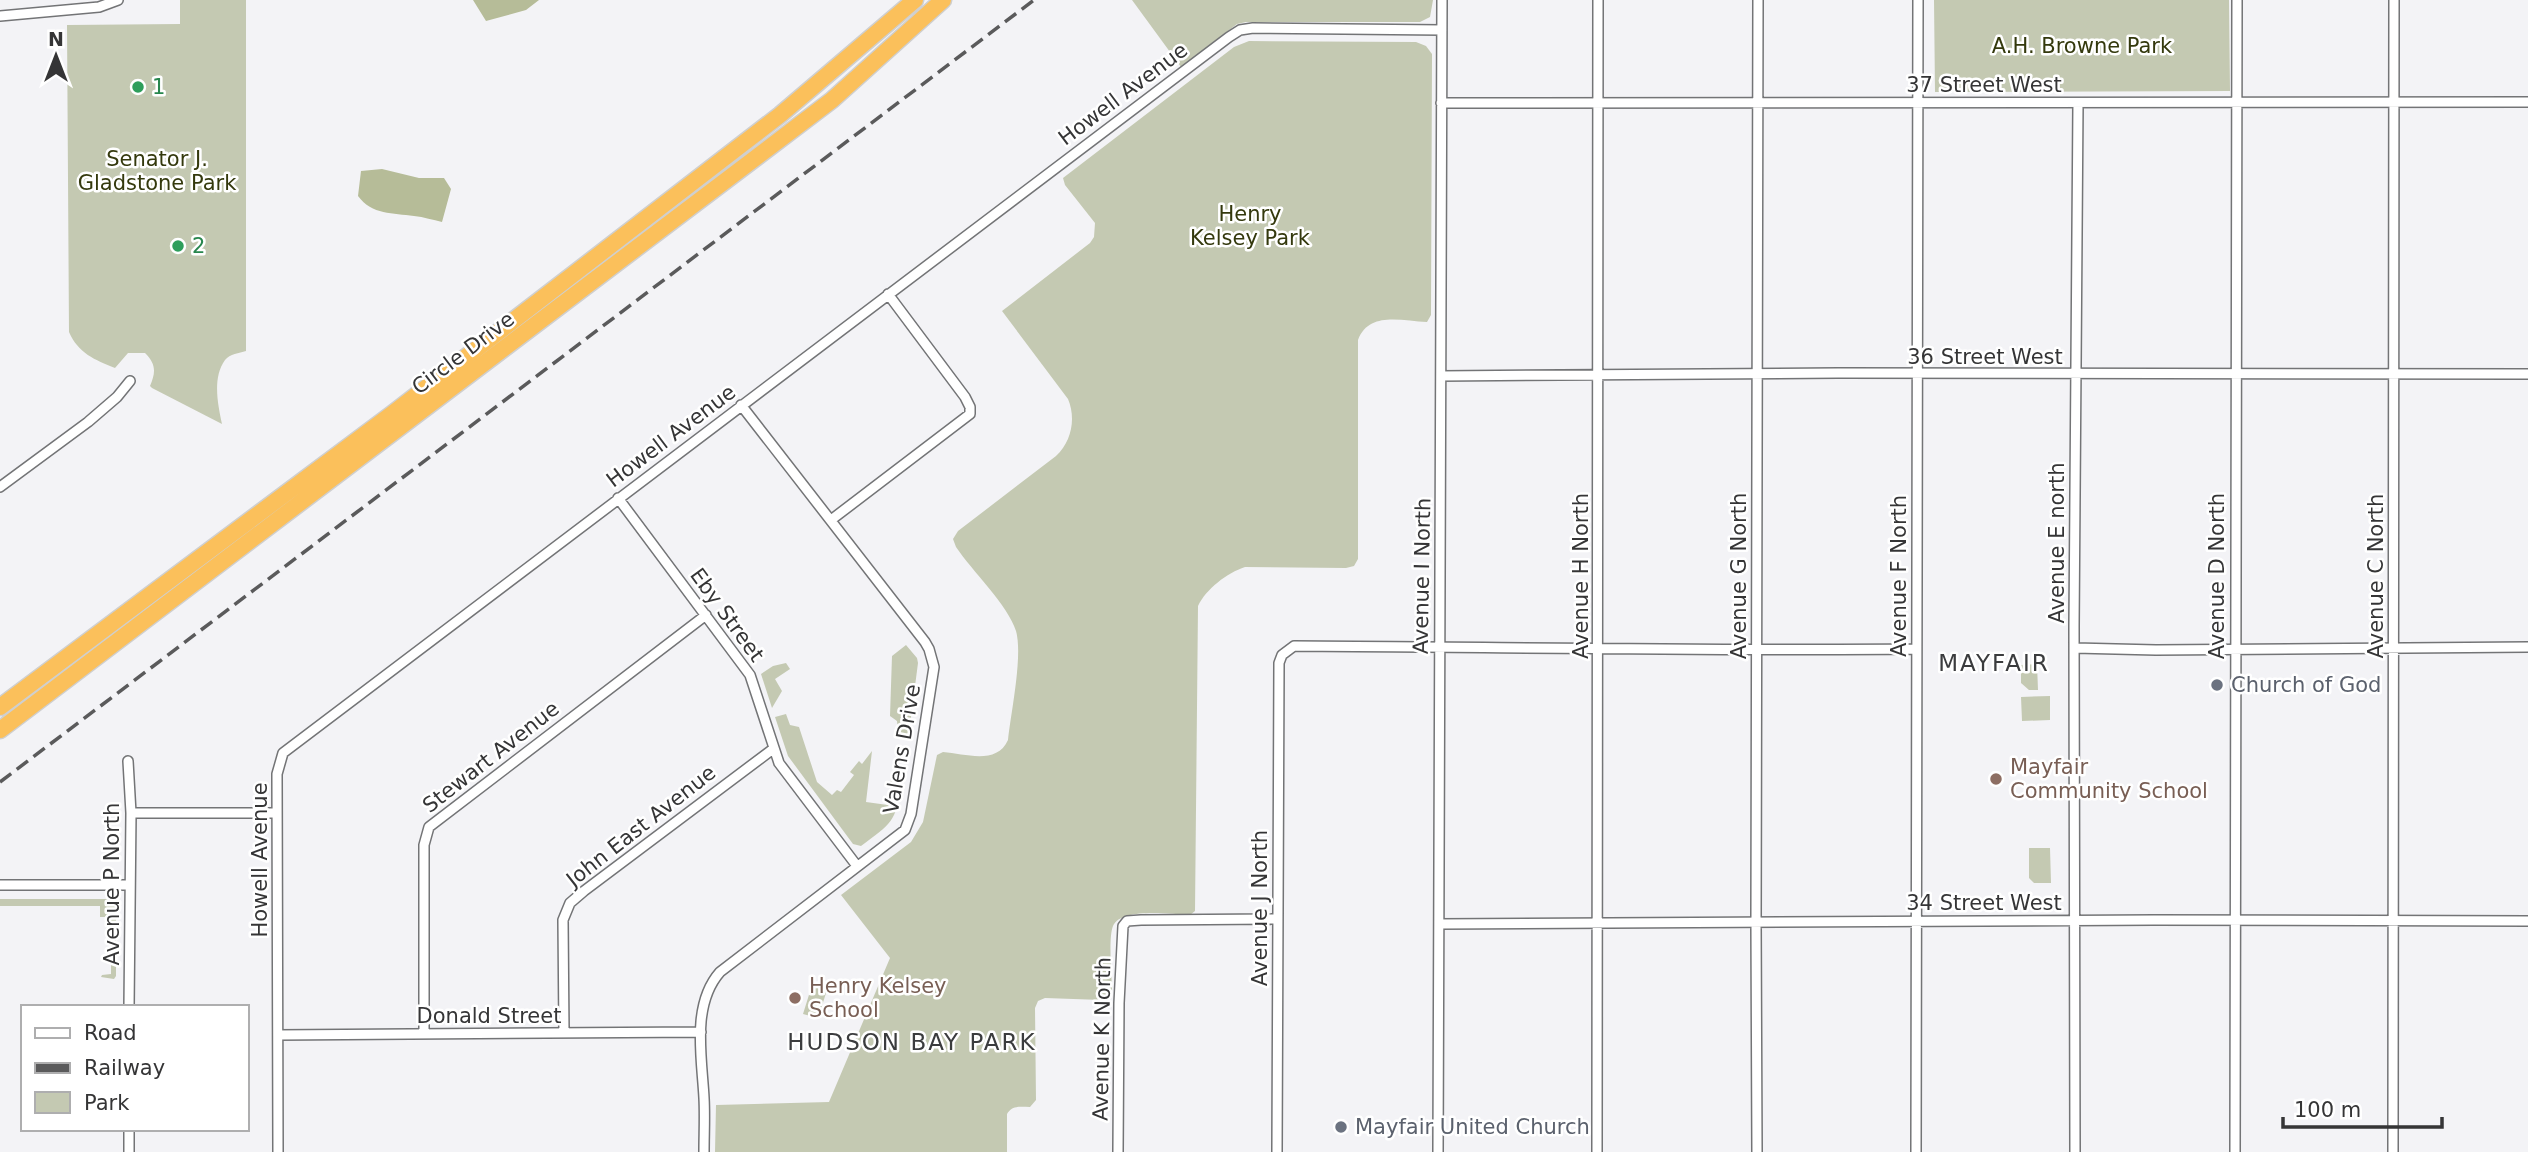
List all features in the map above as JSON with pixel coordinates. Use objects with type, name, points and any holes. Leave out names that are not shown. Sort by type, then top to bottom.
[{"type":"highway","name":"Circle Drive","points":[[0,707],[381,422],[780,116],[915,0]]},
{"type":"highway","name":"Circle Drive","points":[[0,730],[832,100],[943,0]]},
{"type":"street","points":[[0,16],[99,7],[118,0]]},
{"type":"street","name":"Avenue I North","points":[[1438,1152],[1442,0]]},
{"type":"street","name":"Avenue H North","points":[[1597,1152],[1598,0]]},
{"type":"street","name":"Avenue G North","points":[[1757,1152],[1758,0]]},
{"type":"street","name":"Avenue F North","points":[[1916,1152],[1918,0]]},
{"type":"street","name":"Avenue D North","points":[[2235,1152],[2237,0]]},
{"type":"street","name":"Avenue C North","points":[[2393,1152],[2394,0]]},
{"type":"street","name":"Howell Avenue","points":[[278,1152],[277,774],[283,753],[1047,173],[1240,30],[1253,27],[1442,30]]},
{"type":"street","name":"37 Street West","points":[[1441,103],[2528,102]]},
{"type":"street","name":"Avenue E north","points":[[2076,1152],[2078,103]]},
{"type":"street","points":[[831,520],[970,414],[965,397],[888,294]]},
{"type":"street","name":"36 Street West","points":[[1441,376],[2528,374]]},
{"type":"street","points":[[0,487],[88,422],[117,397],[130,381]]},
{"type":"street","name":"Valens Drive","points":[[704,1152],[701,1032],[706,995],[720,972],[905,830],[909,822],[934,667],[929,649],[741,405]]},
{"type":"street","name":"Eby Street","points":[[618,498],[750,675],[779,763],[857,866]]},
{"type":"street","name":"Stewart Avenue","points":[[424,1033],[424,845],[429,827],[706,615]]},
{"type":"street","name":"Avenue J North","points":[[1278,1152],[1279,663],[1282,655],[1294,646],[1439,647]]},
{"type":"street","points":[[1439,647],[1916,649]]},
{"type":"street","points":[[2075,648],[2528,647]]},
{"type":"street","name":"John East Avenue","points":[[564,1033],[563,920],[570,903],[773,749]]},
{"type":"street","name":"Avenue P North","points":[[128,761],[131,813],[129,1005]]},
{"type":"street","points":[[131,813],[277,813]]},
{"type":"street","points":[[0,885],[130,885]]},
{"type":"street","name":"Avenue K North","points":[[1118,1152],[1119,1003],[1123,926],[1127,921],[1141,919],[1278,919]]},
{"type":"street","name":"34 Street West","points":[[1440,924],[2075,920],[2528,921]]},
{"type":"street","name":"Donald Street","points":[[278,1035],[701,1032]]},
{"type":"street","points":[[129,1131],[129,1152]]},
{"type":"green space","name":"Senator J. Gladstone Park","points":[[180,0],[246,0],[246,351],[229,356],[218,375],[217,392],[222,424],[152,388],[150,386],[154,368],[145,353],[128,353],[115,368],[82,351],[69,332],[67,25],[180,24]]},
{"type":"green space","points":[[473,0],[539,0],[526,10],[486,21]]},
{"type":"green space","points":[[1132,0],[1433,0],[1430,17],[1420,22],[1237,24],[1181,67]]},
{"type":"green space","name":"A.H. Browne Park","points":[[1934,0],[2229,0],[2230,91],[1935,92]]},
{"type":"green space","name":"Henry Kelsey Park","points":[[1249,41],[1416,42],[1426,46],[1432,54],[1431,315],[1427,322],[1378,321],[1363,331],[1358,340],[1358,559],[1354,566],[1245,567],[1218,582],[1198,606],[1195,911],[1190,915],[1136,914],[1118,920],[1112,932],[1112,992],[1108,998],[1045,998],[1038,1001],[1035,1008],[1036,1100],[1030,1107],[1014,1108],[1007,1114],[1007,1152],[715,1152],[716,1105],[829,1102],[890,958],[841,895],[911,842],[923,822],[937,755],[943,752],[971,756],[989,755],[1003,748],[1008,740],[1017,669],[1016,631],[1006,610],[956,547],[953,539],[958,531],[1056,456],[1069,436],[1072,414],[1068,399],[1002,311],[1090,243],[1094,237],[1095,223],[1065,185],[1063,178],[1234,47]]},
{"type":"green space","points":[[382,169],[419,178],[444,178],[451,189],[442,222],[383,212],[364,202],[358,196],[361,171]]},
{"type":"green space","points":[[906,645],[918,663],[908,740],[898,731],[897,721],[890,716],[892,656]]},
{"type":"green space","points":[[786,663],[790,669],[775,679],[782,691],[772,708],[761,674],[773,666]]},
{"type":"green space","points":[[2037,664],[2038,690],[2029,690],[2021,683],[2021,665]]},
{"type":"green space","points":[[2050,696],[2050,720],[2022,721],[2021,697]]},
{"type":"green space","points":[[786,714],[790,725],[799,727],[817,782],[832,795],[837,790],[841,792],[854,775],[850,772],[859,761],[862,764],[872,751],[866,802],[895,806],[898,787],[888,785],[891,781],[902,784],[894,815],[886,827],[861,846],[853,844],[788,756],[775,717]]},
{"type":"green space","points":[[2029,848],[2050,848],[2051,883],[2034,883],[2029,878]]},
{"type":"green space","points":[[0,899],[111,899],[116,906],[114,979],[101,977],[111,974],[111,917],[100,917],[100,906],[0,906]]},
{"type":"green space","points":[[813,982],[828,987],[818,1018],[803,1014]]},
{"type":"railway","points":[[0,782],[1034,0]]},
{"type":"place","name":"1","points":[[138,87]]},
{"type":"place","name":"2","points":[[178,246]]},
{"type":"place","name":"Church of God","points":[[2217,685]]},
{"type":"place","name":"Mayfair Community School","points":[[1996,779]]},
{"type":"place","name":"Henry Kelsey School","points":[[795,998]]},
{"type":"place","name":"Mayfair United Church","points":[[1341,1127]]},
{"type":"district","name":"MAYFAIR","points":[[1994,663]]},
{"type":"district","name":"HUDSON BAY PARK","points":[[912,1042]]}]
